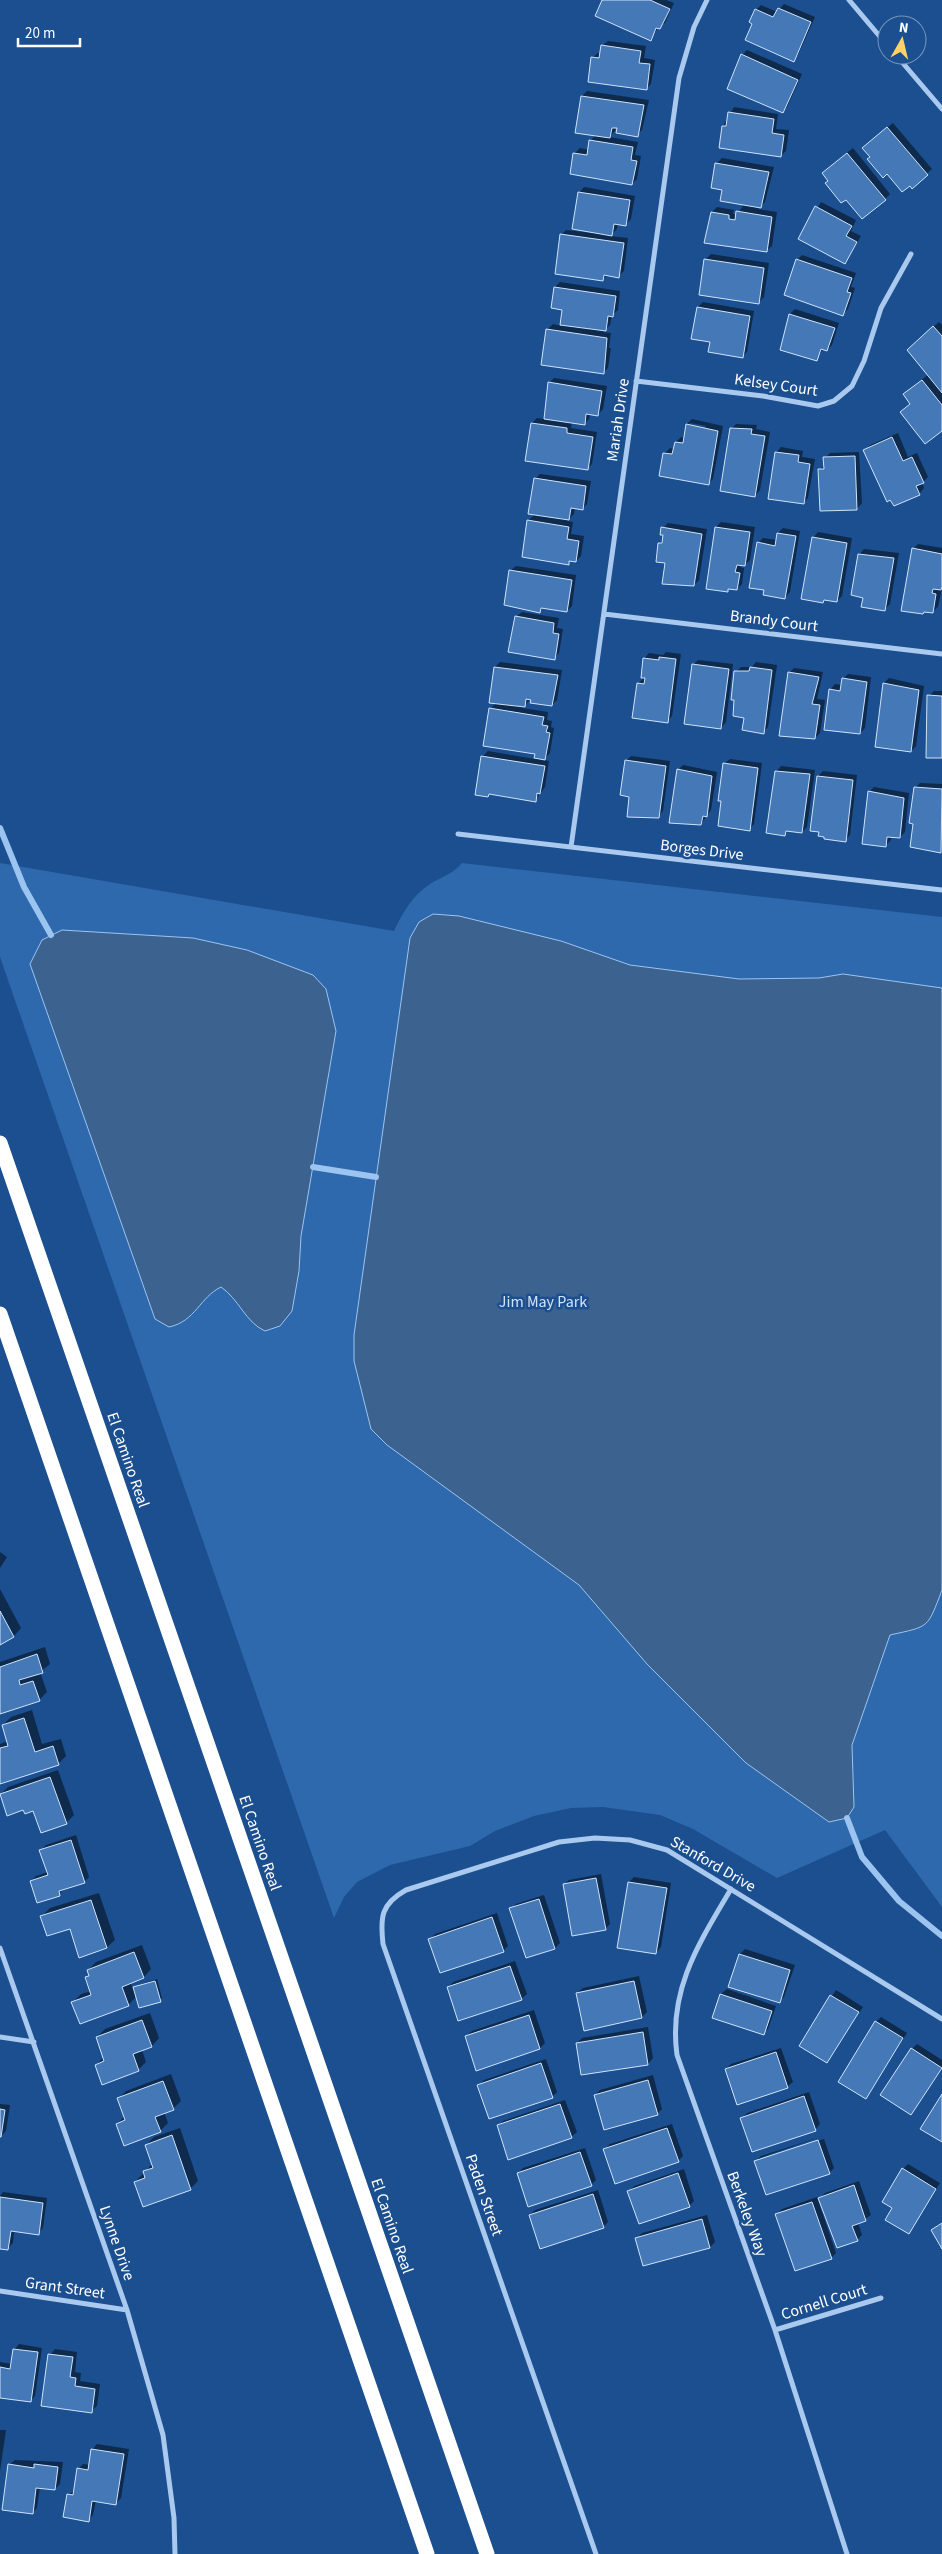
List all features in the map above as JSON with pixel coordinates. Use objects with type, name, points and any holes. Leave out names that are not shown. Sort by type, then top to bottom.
[{"type":"highway","name":"El Camino Real","points":[[0,1143],[486,2554]]},
{"type":"highway","points":[[0,1314],[427,2554]]},
{"type":"street","name":"Mariah Drive","points":[[572,847],[679,78],[694,27],[707,0]]},
{"type":"street","points":[[849,0],[877,33]]},
{"type":"street","points":[[905,65],[942,109]]},
{"type":"street","name":"Kelsey Court","points":[[636,381],[763,396],[818,406],[834,401],[852,386],[864,361],[881,308],[910,254]]},
{"type":"street","name":"Brandy Court","points":[[604,614],[942,654]]},
{"type":"street","name":"Borges Drive","points":[[458,834],[942,890]]},
{"type":"street","name":"Stanford Drive","points":[[445,1878],[559,1842],[595,1838],[630,1840],[667,1850],[942,2019]]},
{"type":"street","name":"Paden Street","points":[[445,1878],[406,1890],[394,1897],[383,1910],[381,1926],[383,1944],[596,2554]]},
{"type":"street","name":"Berkeley Way","points":[[731,1889],[688,1969],[680,1991],[674,2032],[677,2055],[775,2330],[847,2554]]},
{"type":"street","name":"Lynne Drive","points":[[0,1948],[127,2310],[164,2435],[174,2518],[175,2554]]},
{"type":"street","points":[[0,2037],[34,2042]]},
{"type":"street","name":"Grant Street","points":[[0,2291],[127,2310]]},
{"type":"street","name":"Cornell Court","points":[[775,2330],[881,2298]]},
{"type":"green space","name":"Jim May Park","points":[[0,863],[394,931],[405,911],[418,894],[430,884],[455,870],[462,863],[942,917],[942,1907],[885,1830],[777,1878],[693,1829],[660,1815],[603,1807],[571,1808],[534,1816],[495,1831],[470,1846],[390,1865],[357,1882],[344,1897],[334,1918],[0,957]]},
{"type":"shaded area","points":[[433,914],[459,916],[561,941],[630,965],[739,979],[819,978],[843,974],[942,988],[942,1590],[930,1619],[925,1624],[913,1630],[890,1635],[852,1745],[854,1807],[847,1818],[829,1822],[746,1763],[647,1664],[579,1585],[387,1445],[371,1429],[354,1361],[354,1335],[410,938],[419,922]]},
{"type":"shaded area","points":[[62,930],[193,938],[247,950],[313,975],[326,989],[336,1031],[301,1236],[299,1271],[292,1311],[280,1326],[265,1331],[258,1327],[221,1287],[207,1297],[192,1315],[178,1324],[169,1327],[155,1319],[30,964],[42,940]]},
{"type":"building","points":[[602,0],[650,0],[670,9],[660,29],[656,28],[651,41],[595,16]]},
{"type":"building","points":[[778,8],[811,22],[794,62],[745,40],[752,24],[749,22],[755,9],[773,17]]},
{"type":"building","points":[[601,45],[641,51],[639,63],[650,64],[647,90],[588,82],[591,57],[599,58]]},
{"type":"building","points":[[741,54],[798,80],[783,113],[727,89]]},
{"type":"building","points":[[581,96],[644,105],[638,137],[616,133],[617,128],[612,128],[610,138],[575,133]]},
{"type":"building","points":[[728,112],[774,119],[772,133],[784,135],[781,157],[719,148],[722,126],[726,126]]},
{"type":"building","points":[[887,127],[928,175],[912,189],[910,186],[902,192],[887,174],[883,178],[867,159],[870,157],[862,148]]},
{"type":"building","points":[[589,140],[633,147],[631,160],[637,161],[632,185],[570,174],[573,153],[587,155]]},
{"type":"building","points":[[847,153],[886,200],[862,219],[846,200],[841,203],[825,183],[828,181],[822,173]]},
{"type":"building","points":[[715,163],[769,172],[761,208],[720,201],[722,190],[711,188]]},
{"type":"building","points":[[578,192],[630,200],[626,226],[614,224],[612,236],[572,229]]},
{"type":"building","points":[[815,206],[852,226],[846,236],[857,242],[845,264],[798,239]]},
{"type":"building","points":[[736,211],[772,217],[767,252],[704,243],[711,212],[729,215],[729,219],[735,220]]},
{"type":"building","points":[[560,234],[624,243],[619,278],[604,275],[603,281],[555,274]]},
{"type":"building","points":[[704,259],[764,268],[759,304],[699,295]]},
{"type":"building","points":[[796,259],[852,278],[847,292],[851,293],[843,316],[784,295]]},
{"type":"building","points":[[554,287],[616,296],[613,317],[608,316],[606,331],[560,325],[562,310],[551,308]]},
{"type":"building","points":[[697,307],[750,316],[743,358],[708,352],[710,342],[691,339]]},
{"type":"building","points":[[789,314],[835,328],[827,351],[821,349],[817,361],[780,350]]},
{"type":"building","points":[[933,326],[942,336],[942,393],[907,350]]},
{"type":"building","points":[[546,329],[607,338],[604,374],[541,365]]},
{"type":"building","points":[[922,380],[942,405],[942,431],[925,444],[900,412],[910,404],[903,394]]},
{"type":"building","points":[[548,382],[602,391],[598,416],[586,414],[585,425],[544,419]]},
{"type":"building","points":[[531,423],[567,428],[567,433],[593,437],[588,470],[525,461]]},
{"type":"building","points":[[686,424],[718,431],[709,485],[659,476],[663,453],[672,454],[675,442],[683,443]]},
{"type":"building","points":[[730,428],[752,429],[751,434],[765,436],[755,497],[720,491]]},
{"type":"building","points":[[892,437],[903,461],[912,457],[924,483],[916,486],[920,495],[894,506],[890,500],[887,502],[863,450]]},
{"type":"building","points":[[775,452],[799,455],[798,462],[810,464],[804,504],[768,499]]},
{"type":"building","points":[[855,456],[857,510],[820,511],[818,469],[824,469],[823,457]]},
{"type":"building","points":[[534,478],[586,486],[583,510],[571,508],[569,520],[528,514]]},
{"type":"building","points":[[527,520],[569,527],[567,539],[579,541],[576,562],[569,561],[569,565],[522,557]]},
{"type":"building","points":[[661,527],[702,534],[694,586],[662,584],[665,563],[656,562],[658,543],[662,543]]},
{"type":"building","points":[[715,527],[750,532],[745,566],[737,565],[735,572],[740,573],[737,590],[728,589],[728,592],[706,589]]},
{"type":"building","points":[[777,533],[796,536],[785,599],[763,595],[764,590],[749,588],[757,542],[775,546]]},
{"type":"building","points":[[812,537],[847,543],[837,602],[824,600],[823,603],[801,599]]},
{"type":"building","points":[[912,548],[942,554],[942,587],[941,590],[933,589],[932,593],[936,594],[933,613],[924,612],[923,614],[901,611]]},
{"type":"building","points":[[858,554],[894,558],[885,611],[861,607],[863,598],[851,595]]},
{"type":"building","points":[[509,570],[572,580],[567,612],[541,608],[540,613],[504,605]]},
{"type":"building","points":[[515,616],[554,623],[553,633],[559,634],[555,660],[508,652]]},
{"type":"building","points":[[659,657],[676,659],[668,723],[632,718],[637,683],[644,684],[645,678],[641,678],[643,658],[659,660]]},
{"type":"building","points":[[692,664],[729,669],[721,729],[684,724]]},
{"type":"building","points":[[494,667],[558,675],[552,706],[530,703],[531,700],[526,699],[525,707],[489,703]]},
{"type":"building","points":[[750,667],[772,670],[764,734],[742,730],[744,718],[733,716],[734,700],[731,700],[734,671],[749,671]]},
{"type":"building","points":[[788,672],[819,677],[812,704],[820,705],[815,739],[779,736]]},
{"type":"building","points":[[842,678],[867,682],[860,734],[824,730],[829,689],[840,691]]},
{"type":"building","points":[[883,683],[919,690],[911,752],[875,747]]},
{"type":"building","points":[[927,695],[942,696],[942,758],[926,758]]},
{"type":"building","points":[[489,708],[544,717],[542,725],[548,726],[546,732],[550,733],[545,760],[534,758],[535,754],[483,746]]},
{"type":"building","points":[[481,756],[545,766],[540,794],[537,793],[536,802],[489,794],[488,797],[475,795]]},
{"type":"building","points":[[625,760],[666,766],[659,818],[627,817],[629,797],[620,795]]},
{"type":"building","points":[[723,763],[758,768],[750,831],[718,826],[721,801],[718,801]]},
{"type":"building","points":[[677,769],[712,776],[707,817],[703,816],[701,825],[669,823]]},
{"type":"building","points":[[775,771],[810,774],[802,833],[786,831],[785,836],[766,833]]},
{"type":"building","points":[[817,776],[853,780],[846,842],[824,839],[824,837],[818,836],[819,832],[810,831]]},
{"type":"building","points":[[914,787],[942,789],[941,853],[910,847],[913,824],[909,823]]},
{"type":"building","points":[[868,791],[904,798],[900,838],[887,837],[886,847],[862,844]]},
{"type":"building","points":[[0,1611],[14,1637],[0,1645]]},
{"type":"building","points":[[37,1654],[43,1673],[19,1680],[20,1685],[33,1681],[40,1701],[0,1714],[0,1667]]},
{"type":"building","points":[[24,1718],[35,1752],[53,1746],[59,1765],[0,1784],[0,1748],[8,1746],[2,1725]]},
{"type":"building","points":[[50,1777],[67,1824],[41,1833],[33,1811],[25,1814],[23,1810],[7,1816],[0,1794]]},
{"type":"building","points":[[71,1840],[85,1883],[59,1891],[60,1896],[37,1903],[30,1881],[48,1875],[39,1850]]},
{"type":"building","points":[[596,1878],[606,1930],[572,1936],[563,1884]]},
{"type":"building","points":[[628,1882],[667,1888],[656,1954],[617,1948]]},
{"type":"building","points":[[539,1899],[555,1949],[526,1958],[509,1908]]},
{"type":"building","points":[[91,1900],[107,1948],[79,1958],[70,1929],[47,1936],[40,1916]]},
{"type":"building","points":[[492,1917],[504,1952],[440,1973],[428,1939]]},
{"type":"building","points":[[134,1952],[144,1978],[122,1987],[129,2006],[80,2024],[71,2002],[91,1995],[85,1977],[89,1976],[87,1970]]},
{"type":"building","points":[[739,1954],[790,1970],[780,2003],[728,1987]]},
{"type":"building","points":[[510,1966],[522,2000],[458,2021],[447,1987]]},
{"type":"building","points":[[155,1981],[161,2002],[139,2008],[133,1987]]},
{"type":"building","points":[[634,1981],[642,2018],[584,2031],[576,1993]]},
{"type":"building","points":[[720,1994],[772,2011],[764,2035],[712,2018]]},
{"type":"building","points":[[830,1995],[859,2012],[827,2063],[799,2046]]},
{"type":"building","points":[[529,2015],[540,2049],[476,2071],[465,2036]]},
{"type":"building","points":[[142,2020],[152,2047],[133,2054],[139,2071],[102,2085],[95,2065],[104,2061],[96,2037]]},
{"type":"building","points":[[875,2021],[903,2038],[866,2099],[838,2082]]},
{"type":"building","points":[[643,2032],[648,2065],[581,2075],[576,2043]]},
{"type":"building","points":[[911,2048],[942,2068],[911,2115],[880,2095]]},
{"type":"building","points":[[776,2052],[788,2088],[737,2105],[725,2069]]},
{"type":"building","points":[[541,2063],[553,2098],[489,2119],[477,2085]]},
{"type":"building","points":[[648,2080],[658,2115],[604,2130],[594,2095]]},
{"type":"building","points":[[163,2081],[174,2110],[155,2117],[161,2132],[124,2146],[116,2124],[125,2120],[117,2098]]},
{"type":"building","points":[[942,2094],[942,2142],[920,2129]]},
{"type":"building","points":[[804,2096],[816,2131],[752,2152],[740,2118]]},
{"type":"building","points":[[560,2104],[572,2138],[508,2160],[497,2125]]},
{"type":"building","points":[[0,2109],[5,2110],[1,2137],[0,2137]]},
{"type":"building","points":[[667,2128],[679,2162],[615,2184],[603,2149]]},
{"type":"building","points":[[172,2135],[191,2190],[143,2207],[134,2182],[145,2178],[143,2171],[153,2168],[145,2145]]},
{"type":"building","points":[[818,2140],[830,2174],[766,2195],[754,2161]]},
{"type":"building","points":[[580,2152],[592,2186],[528,2207],[517,2173]]},
{"type":"building","points":[[902,2168],[936,2189],[909,2234],[885,2220],[892,2208],[882,2202]]},
{"type":"building","points":[[678,2173],[690,2207],[639,2224],[627,2191]]},
{"type":"building","points":[[854,2185],[866,2221],[852,2226],[858,2241],[837,2248],[818,2198]]},
{"type":"building","points":[[593,2194],[604,2228],[540,2249],[529,2215]]},
{"type":"building","points":[[0,2197],[43,2203],[39,2235],[11,2231],[8,2250],[0,2249]]},
{"type":"building","points":[[812,2202],[832,2259],[795,2271],[775,2214]]},
{"type":"building","points":[[702,2219],[710,2248],[643,2266],[635,2238]]},
{"type":"building","points":[[942,2223],[942,2249],[931,2230]]},
{"type":"building","points":[[13,2349],[38,2352],[31,2402],[0,2398],[0,2367],[10,2369]]},
{"type":"building","points":[[48,2354],[73,2357],[70,2377],[76,2378],[75,2386],[95,2389],[92,2413],[41,2406]]},
{"type":"building","points":[[91,2449],[124,2454],[116,2505],[92,2501],[89,2522],[63,2517],[67,2494],[73,2495],[77,2468],[88,2470]]},
{"type":"building","points":[[8,2464],[34,2468],[34,2464],[58,2467],[55,2490],[36,2488],[33,2514],[2,2510]]},
{"type":"waterway","points":[[0,828],[24,887],[51,935]]},
{"type":"waterway","points":[[313,1167],[376,1177]]},
{"type":"waterway","points":[[847,1818],[862,1857],[899,1901],[942,1936]]}]
